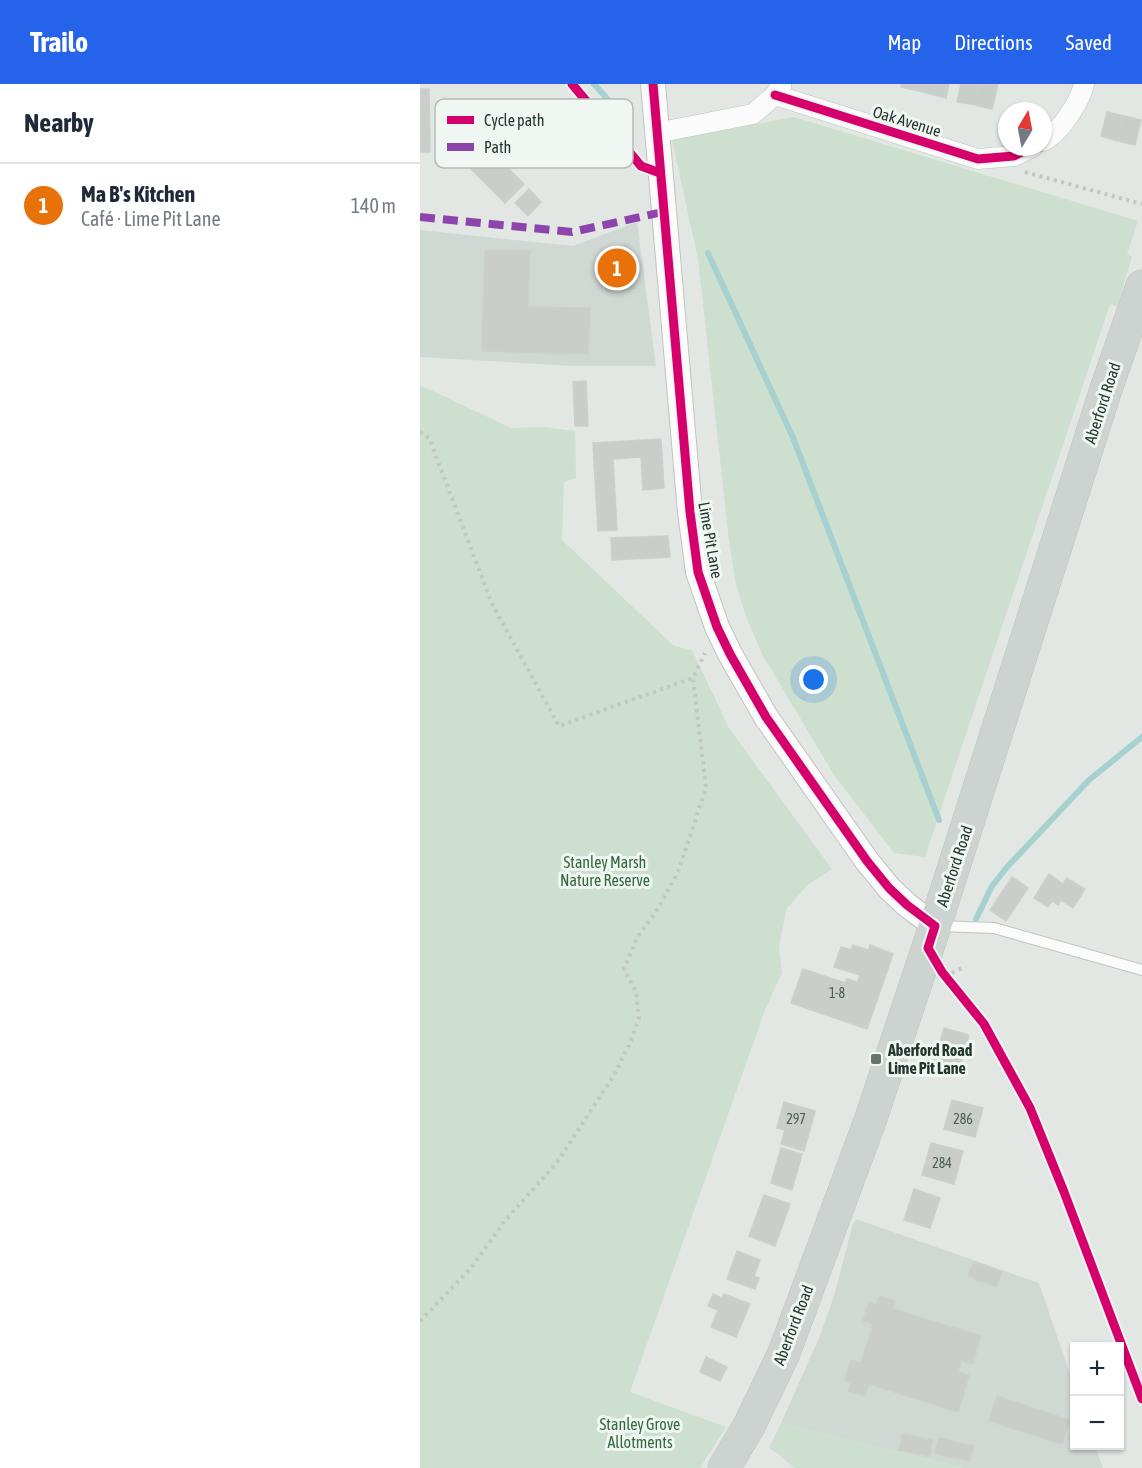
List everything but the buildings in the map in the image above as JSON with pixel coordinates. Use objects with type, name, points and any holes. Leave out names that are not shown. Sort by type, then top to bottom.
[{"type":"main road","name":"Aberford Road","points":[[724,1468],[749,1426],[784,1353],[870,1121],[1106,389],[1142,286]]},
{"type":"street","name":"Lime Pit Lane","points":[[653,84],[690,512],[698,572],[717,627],[766,717],[867,861],[889,888],[907,905],[931,937]]},
{"type":"street","points":[[1052,135],[1068,118],[1084,84]]},
{"type":"street","points":[[656,133],[753,114],[779,90]]},
{"type":"street","name":"Oak Avenue","points":[[779,90],[978,159],[1014,156]]},
{"type":"lane","points":[[931,937],[994,927],[1142,970]]},
{"type":"path","points":[[1020,170],[1142,204]]},
{"type":"path","points":[[420,432],[429,438],[492,604],[559,726],[693,678]]},
{"type":"path","points":[[420,1321],[471,1268],[504,1222],[558,1161],[614,1075],[631,1041],[639,1017],[636,992],[624,969],[637,938],[659,907],[678,872],[706,788],[693,678],[717,627]]},
{"type":"path","points":[[931,937],[942,972],[952,984]]},
{"type":"shaded area","points":[[637,222],[656,366],[571,366],[420,357],[420,230],[573,246]]},
{"type":"shaded area","points":[[856,1219],[1039,1283],[1070,1374],[1070,1450],[1096,1450],[1103,1468],[964,1468],[781,1423],[820,1336],[835,1293]]},
{"type":"green space","points":[[794,117],[1138,221],[1127,254],[1132,257],[1117,307],[1110,304],[925,857],[894,853],[834,775],[762,654],[736,585],[729,541],[698,259],[672,140]]},
{"type":"green space","name":"Stanley Marsh Nature Reserve","points":[[420,385],[511,428],[543,427],[575,431],[576,478],[564,482],[562,540],[674,646],[692,650],[729,728],[832,869],[809,884],[787,908],[779,946],[782,973],[765,1010],[630,1392],[726,1427],[700,1468],[420,1468]]},
{"type":"green space","points":[[781,1423],[964,1468],[794,1468],[769,1448]]},
{"type":"waterway","points":[[594,84],[608,99]]},
{"type":"waterway","points":[[708,253],[794,440],[939,820]]},
{"type":"waterway","points":[[976,919],[992,886],[1008,866],[1089,780],[1142,737]]},
{"type":"marked path","points":[[420,217],[572,232],[663,212]]},
{"type":"cycle path","points":[[572,84],[585,99]]},
{"type":"cycle path","points":[[653,84],[690,512],[698,572],[717,627],[766,717],[867,861],[889,888],[935,926],[928,948],[942,972],[984,1024],[1030,1108],[1142,1399]]},
{"type":"cycle path","points":[[775,95],[978,159],[1014,156]]},
{"type":"cycle path","points":[[633,156],[641,166],[660,173]]},
{"type":"place","name":"Ma B's Kitchen","points":[[617,268]]},
{"type":"place","name":"Aberford Road Lime Pit Lane","points":[[876,1059]]},
{"type":"park label","name":"Stanley Grove Allotments","points":[[640,1433]]}]
